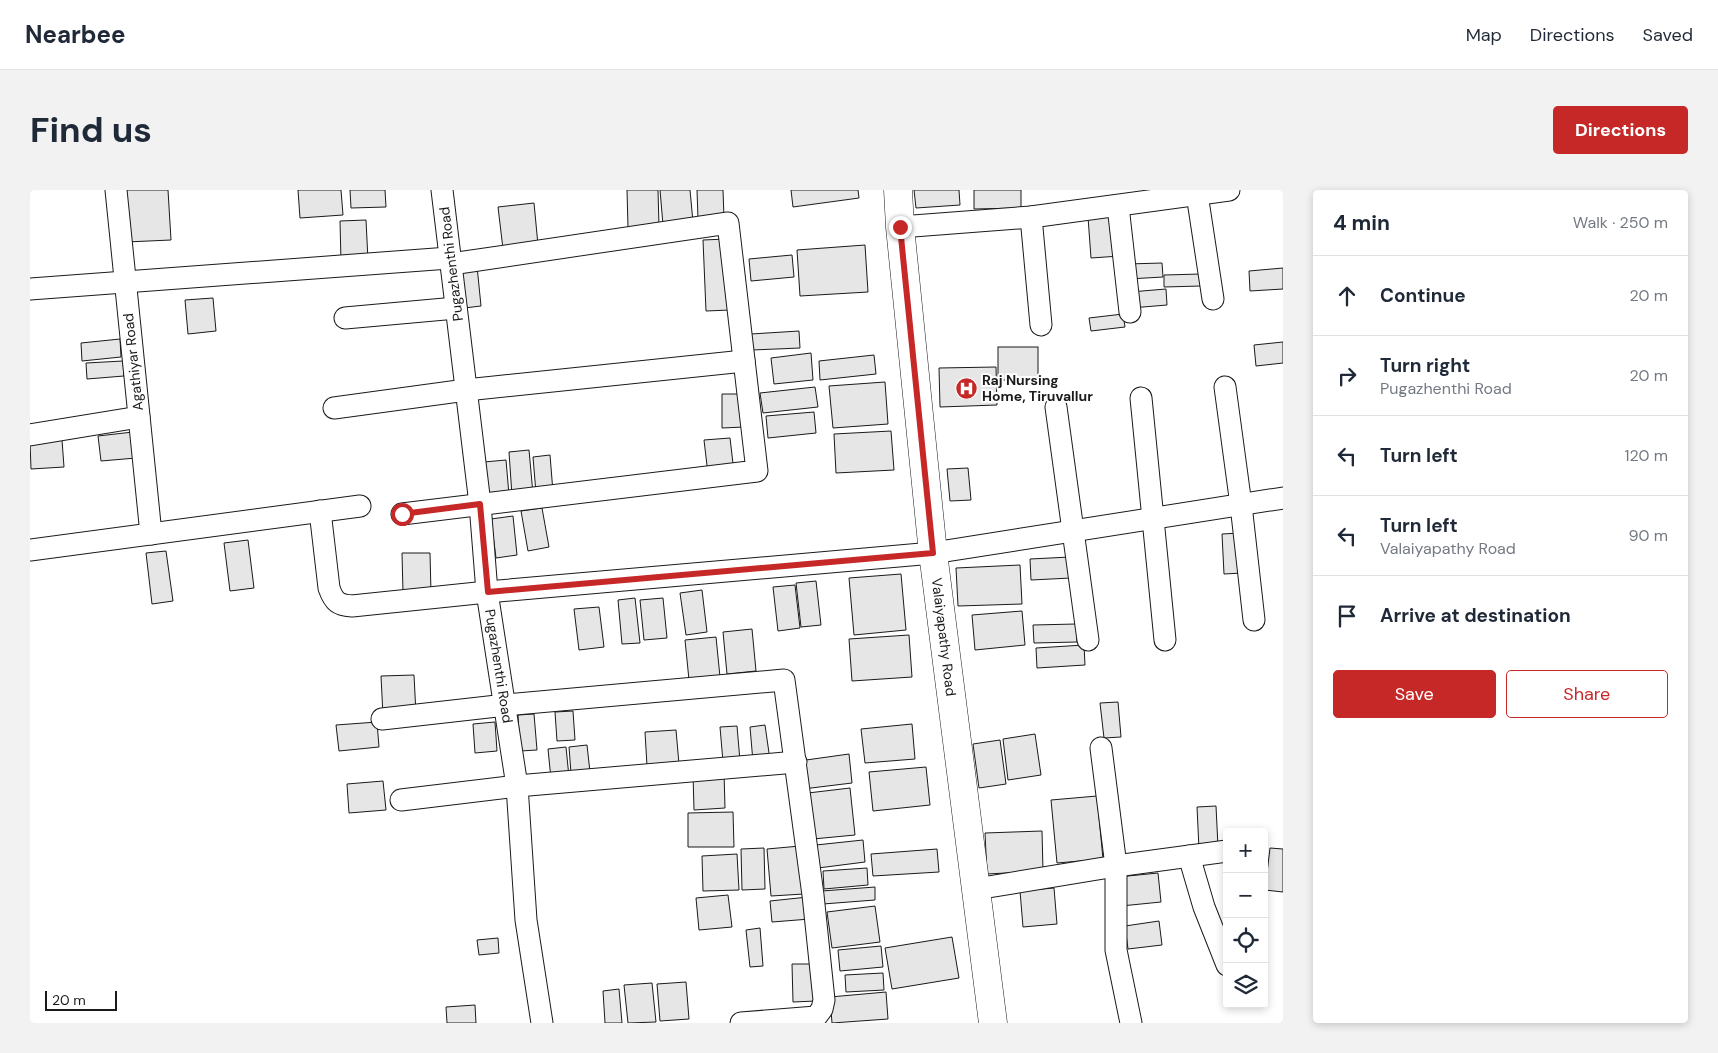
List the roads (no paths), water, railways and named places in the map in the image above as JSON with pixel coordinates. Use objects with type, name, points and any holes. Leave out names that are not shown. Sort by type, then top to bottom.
[{"type":"main road","name":"Valaiyapathy Road","points":[[898,190],[900,227],[933,553],[993,1023]]},
{"type":"street","name":"Agathiyar Road","points":[[116,190],[151,534]]},
{"type":"street","name":"Pugazhenthi Road","points":[[442,190],[480,504],[488,592],[517,786],[526,920],[542,1023]]},
{"type":"street","points":[[900,227],[1031,217],[1228,190]]},
{"type":"street","points":[[1198,194],[1214,299]]},
{"type":"street","points":[[1118,206],[1130,312]]},
{"type":"street","points":[[1031,217],[1041,325]]},
{"type":"street","points":[[30,289],[450,261],[728,223],[757,471],[402,514]]},
{"type":"street","points":[[345,318],[456,308]]},
{"type":"street","points":[[334,408],[466,390],[744,360]]},
{"type":"street","points":[[1225,387],[1254,620]]},
{"type":"street","points":[[1141,398],[1165,640]]},
{"type":"street","points":[[1056,407],[1088,640]]},
{"type":"street","points":[[30,435],[138,417]]},
{"type":"street","points":[[320,511],[329,588],[333,599],[340,605],[352,606],[488,592],[933,553],[1283,498]]},
{"type":"street","points":[[30,550],[360,506]]},
{"type":"street","points":[[382,719],[506,704],[784,680],[814,896],[824,1000],[822,1009],[816,1017],[741,1023]]},
{"type":"street","points":[[1101,748],[1116,866],[1116,950],[1131,1023]]},
{"type":"street","points":[[401,800],[517,786],[796,762]]},
{"type":"street","points":[[976,889],[1116,866],[1223,852]]},
{"type":"street","points":[[1189,856],[1204,907],[1226,963]]},
{"type":"place","name":"Raj Nursing Home, Tiruvallur","points":[[966,388]]}]
